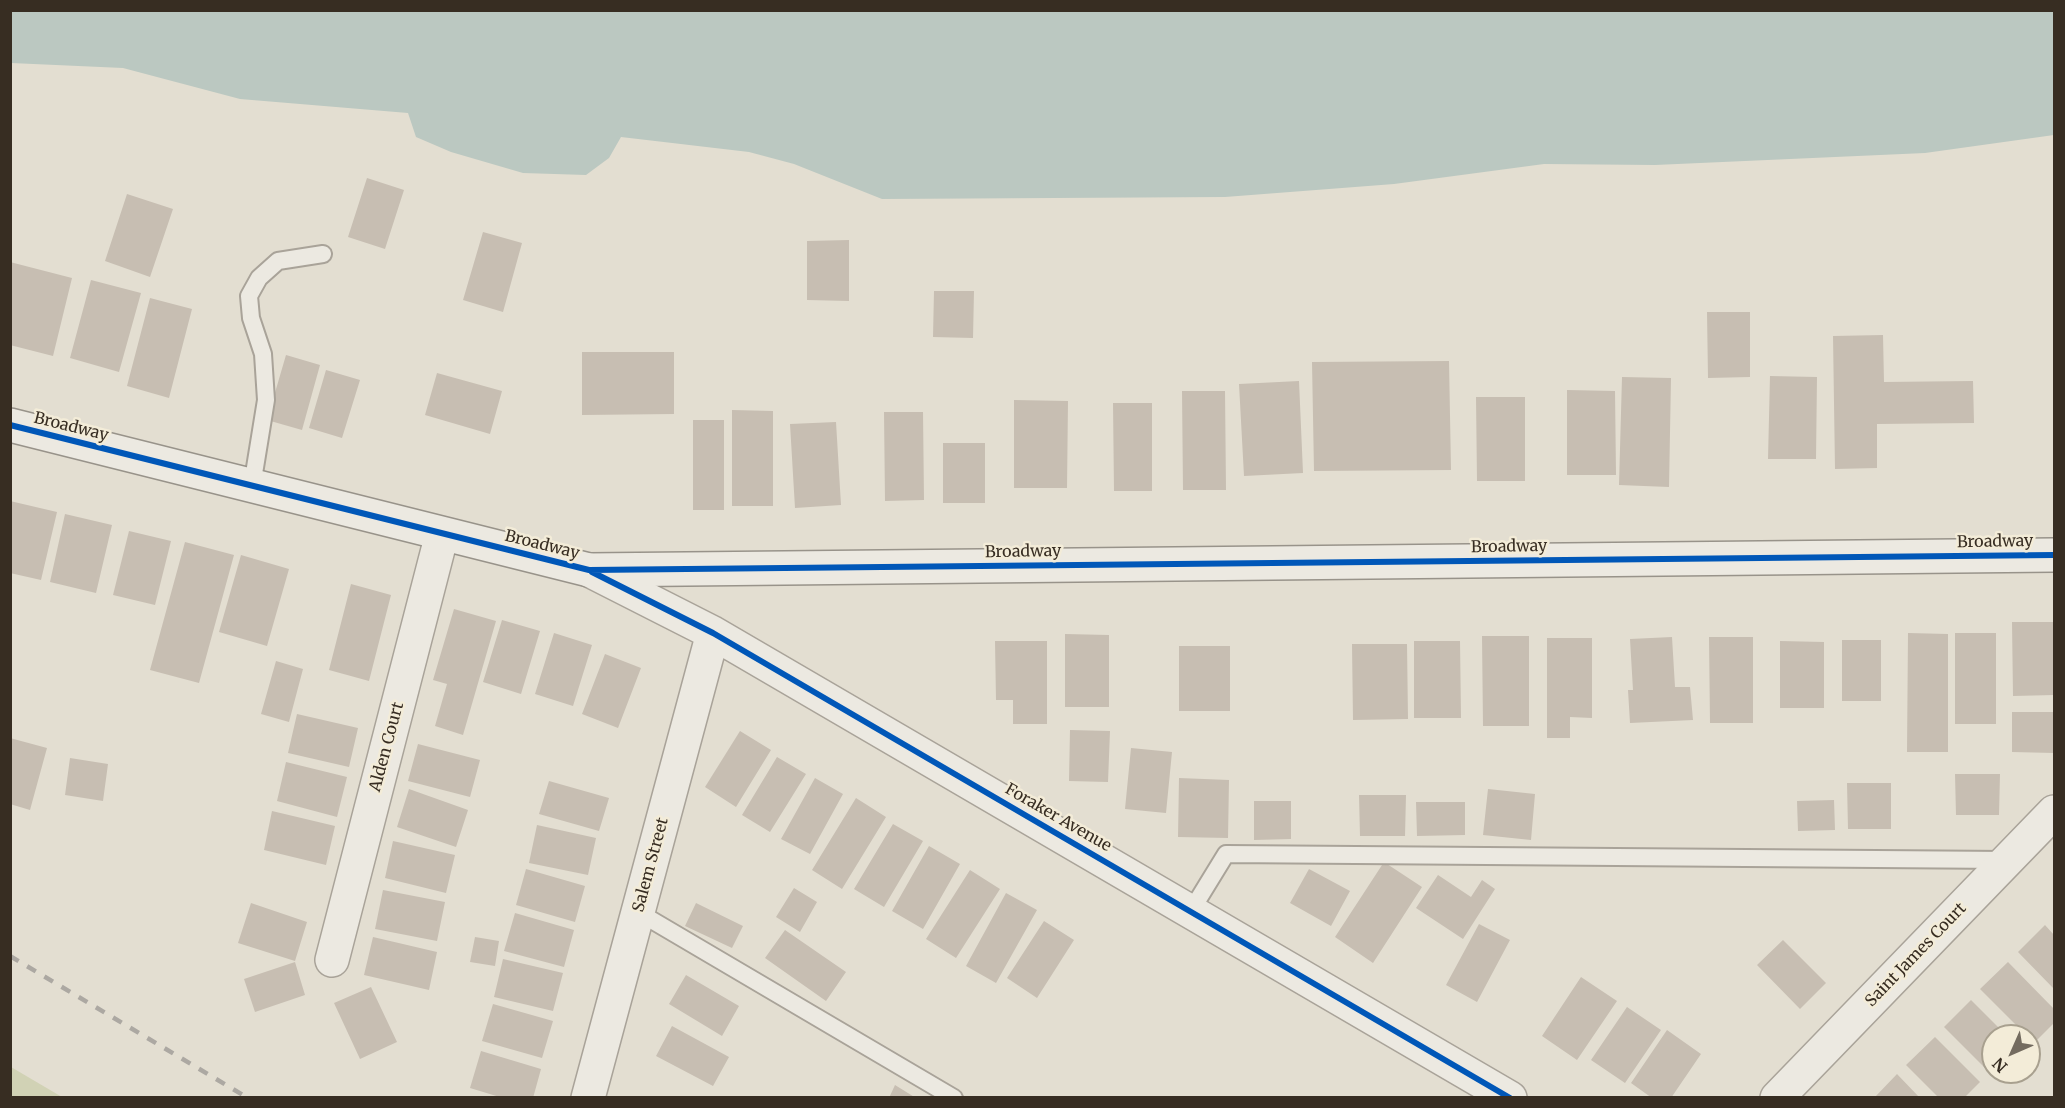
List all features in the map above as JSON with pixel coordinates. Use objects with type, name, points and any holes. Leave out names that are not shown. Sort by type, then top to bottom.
[{"type":"street","name":"Broadway","points":[[10,425],[589,570],[2055,555]]},
{"type":"street","name":"Alden Court","points":[[332,960],[442,534]]},
{"type":"street","name":"Foraker Avenue","points":[[589,570],[713,633],[1510,1098]]},
{"type":"street","name":"Salem Street","points":[[588,1098],[713,633]]},
{"type":"street","name":"Saint James Court","points":[[1777,1098],[2055,812]]},
{"type":"lane","points":[[252,486],[266,400],[263,354],[251,318],[249,296],[259,278],[278,261],[323,254]]},
{"type":"lane","points":[[1191,912],[1226,854],[2007,860]]},
{"type":"lane","points":[[638,912],[954,1098]]},
{"type":"green space","points":[[11,1067],[62,1097],[11,1097]]},
{"type":"shaded area","points":[[11,10],[2054,11],[2054,135],[1925,153],[1655,165],[1544,164],[1394,184],[1225,197],[882,199],[794,164],[749,152],[621,137],[609,158],[586,175],[523,173],[451,152],[416,137],[408,113],[240,99],[123,68],[11,63]]},
{"type":"building","points":[[367,178],[404,190],[385,249],[348,237]]},
{"type":"building","points":[[127,194],[173,209],[150,277],[105,261]]},
{"type":"building","points":[[483,232],[522,243],[503,312],[463,300]]},
{"type":"building","points":[[849,240],[849,301],[807,300],[807,241]]},
{"type":"building","points":[[10,262],[72,278],[53,356],[10,345]]},
{"type":"building","points":[[91,280],[141,293],[119,372],[70,358]]},
{"type":"building","points":[[934,291],[974,291],[973,338],[933,337]]},
{"type":"building","points":[[150,298],[192,309],[169,398],[127,386]]},
{"type":"building","points":[[1707,312],[1750,312],[1750,377],[1708,378]]},
{"type":"building","points":[[1883,335],[1884,382],[1973,381],[1974,423],[1877,424],[1877,468],[1835,469],[1833,336]]},
{"type":"building","points":[[582,352],[674,352],[674,414],[582,415]]},
{"type":"building","points":[[286,355],[320,365],[302,430],[267,420]]},
{"type":"building","points":[[1449,361],[1451,470],[1314,471],[1312,362]]},
{"type":"building","points":[[326,370],[360,380],[342,438],[309,428]]},
{"type":"building","points":[[437,373],[502,391],[490,434],[425,415]]},
{"type":"building","points":[[1770,376],[1817,377],[1816,459],[1768,459]]},
{"type":"building","points":[[1622,377],[1671,378],[1669,487],[1619,485]]},
{"type":"building","points":[[1299,381],[1303,473],[1244,476],[1239,384]]},
{"type":"building","points":[[1567,390],[1615,391],[1616,475],[1567,475]]},
{"type":"building","points":[[1182,391],[1225,391],[1226,490],[1183,490]]},
{"type":"building","points":[[1476,397],[1525,397],[1525,481],[1477,481]]},
{"type":"building","points":[[1014,400],[1068,401],[1067,488],[1014,488]]},
{"type":"building","points":[[1113,403],[1152,403],[1152,491],[1114,491]]},
{"type":"building","points":[[732,410],[773,411],[773,506],[732,506]]},
{"type":"building","points":[[884,412],[923,412],[924,500],[885,501]]},
{"type":"building","points":[[693,420],[724,420],[724,510],[693,510]]},
{"type":"building","points":[[836,422],[841,505],[795,508],[790,424]]},
{"type":"building","points":[[943,443],[985,443],[985,503],[943,503]]},
{"type":"building","points":[[10,501],[57,512],[41,580],[10,573]]},
{"type":"building","points":[[65,514],[112,525],[96,593],[50,582]]},
{"type":"building","points":[[129,531],[171,541],[155,605],[113,595]]},
{"type":"building","points":[[185,542],[234,555],[199,683],[150,670]]},
{"type":"building","points":[[241,555],[289,569],[267,646],[219,632]]},
{"type":"building","points":[[351,584],[391,595],[369,681],[329,670]]},
{"type":"building","points":[[454,609],[496,621],[463,735],[435,726],[447,684],[433,680]]},
{"type":"building","points":[[502,620],[540,631],[521,694],[483,682]]},
{"type":"building","points":[[2012,622],[2054,622],[2054,695],[2013,696]]},
{"type":"building","points":[[554,633],[592,645],[573,706],[535,694]]},
{"type":"building","points":[[1908,633],[1948,634],[1948,752],[1907,752]]},
{"type":"building","points":[[1955,633],[1996,633],[1996,724],[1955,724]]},
{"type":"building","points":[[1065,634],[1109,635],[1109,707],[1065,707]]},
{"type":"building","points":[[1482,636],[1529,636],[1529,726],[1483,726]]},
{"type":"building","points":[[1672,637],[1675,687],[1690,687],[1693,720],[1630,723],[1628,690],[1633,690],[1630,639]]},
{"type":"building","points":[[1709,637],[1753,637],[1753,723],[1710,723]]},
{"type":"building","points":[[1547,638],[1592,638],[1592,718],[1570,717],[1570,738],[1547,738]]},
{"type":"building","points":[[1842,640],[1881,640],[1881,701],[1842,701]]},
{"type":"building","points":[[995,641],[1047,641],[1047,724],[1013,724],[1013,700],[996,700]]},
{"type":"building","points":[[1414,641],[1460,641],[1461,718],[1414,718]]},
{"type":"building","points":[[1780,641],[1824,642],[1824,708],[1780,708]]},
{"type":"building","points":[[1352,644],[1407,644],[1408,719],[1353,720]]},
{"type":"building","points":[[1179,646],[1230,646],[1230,711],[1179,711]]},
{"type":"building","points":[[605,654],[641,668],[618,728],[582,714]]},
{"type":"building","points":[[276,661],[303,669],[289,722],[261,714]]},
{"type":"building","points":[[2012,712],[2054,712],[2054,753],[2012,752]]},
{"type":"building","points":[[297,714],[358,728],[349,767],[288,753]]},
{"type":"building","points":[[1070,730],[1110,731],[1108,782],[1069,781]]},
{"type":"building","points":[[740,731],[771,750],[736,807],[705,787]]},
{"type":"building","points":[[10,738],[47,748],[30,810],[10,804]]},
{"type":"building","points":[[418,744],[480,760],[470,797],[408,781]]},
{"type":"building","points":[[1131,748],[1172,752],[1166,813],[1125,809]]},
{"type":"building","points":[[777,757],[806,774],[770,832],[742,815]]},
{"type":"building","points":[[70,758],[108,764],[103,801],[65,795]]},
{"type":"building","points":[[286,762],[347,777],[337,817],[277,801]]},
{"type":"building","points":[[1955,774],[2000,774],[1999,815],[1956,815]]},
{"type":"building","points":[[815,778],[843,794],[810,854],[781,839]]},
{"type":"building","points":[[1179,778],[1229,780],[1228,838],[1178,837]]},
{"type":"building","points":[[549,781],[609,798],[599,831],[539,814]]},
{"type":"building","points":[[1847,783],[1891,783],[1891,829],[1848,829]]},
{"type":"building","points":[[409,789],[468,810],[456,847],[397,827]]},
{"type":"building","points":[[1488,789],[1535,794],[1531,840],[1483,835]]},
{"type":"building","points":[[1359,795],[1406,795],[1405,836],[1360,836]]},
{"type":"building","points":[[856,798],[886,817],[842,889],[812,870]]},
{"type":"building","points":[[1834,800],[1835,830],[1798,831],[1797,801]]},
{"type":"building","points":[[1254,801],[1291,801],[1291,839],[1254,840]]},
{"type":"building","points":[[1416,802],[1465,802],[1465,835],[1417,836]]},
{"type":"building","points":[[272,811],[335,826],[326,865],[264,850]]},
{"type":"building","points":[[893,824],[923,841],[884,907],[854,889]]},
{"type":"building","points":[[537,825],[596,838],[588,875],[529,863]]},
{"type":"building","points":[[393,841],[455,855],[446,893],[385,878]]},
{"type":"building","points":[[929,846],[960,864],[923,929],[892,911]]},
{"type":"building","points":[[1384,862],[1422,887],[1373,963],[1335,937]]},
{"type":"building","points":[[526,869],[585,886],[575,922],[516,905]]},
{"type":"building","points":[[1309,869],[1350,891],[1331,926],[1290,903]]},
{"type":"building","points":[[970,870],[1000,889],[956,958],[926,939]]},
{"type":"building","points":[[1438,875],[1471,897],[1482,880],[1495,889],[1463,939],[1416,908]]},
{"type":"building","points":[[794,888],[817,902],[800,932],[776,917]]},
{"type":"building","points":[[383,890],[445,902],[437,941],[375,929]]},
{"type":"building","points":[[1006,893],[1037,910],[996,983],[966,966]]},
{"type":"building","points":[[251,903],[307,922],[295,961],[238,943]]},
{"type":"building","points":[[696,903],[743,926],[732,948],[685,926]]},
{"type":"building","points":[[515,913],[574,930],[564,967],[504,951]]},
{"type":"building","points":[[1044,921],[1074,940],[1037,998],[1007,978]]},
{"type":"building","points":[[1479,924],[1510,940],[1477,1002],[1446,985]]},
{"type":"building","points":[[2045,925],[2054,935],[2054,989],[2018,952]]},
{"type":"building","points":[[785,930],[846,972],[826,1001],[765,958]]},
{"type":"building","points":[[373,937],[437,952],[429,990],[364,975]]},
{"type":"building","points":[[475,937],[499,941],[495,966],[470,962]]},
{"type":"building","points":[[1783,940],[1826,983],[1800,1009],[1757,965]]},
{"type":"building","points":[[503,959],[563,973],[553,1011],[494,997]]},
{"type":"building","points":[[295,962],[305,995],[255,1012],[244,979]]},
{"type":"building","points":[[2008,962],[2054,1009],[2054,1023],[2041,1036],[2041,1024],[2015,1024],[1980,989]]},
{"type":"building","points":[[686,975],[739,1006],[722,1036],[669,1004]]},
{"type":"building","points":[[1581,977],[1617,1001],[1577,1060],[1542,1036]]},
{"type":"building","points":[[371,987],[397,1042],[360,1059],[334,1003]]},
{"type":"building","points":[[1971,1000],[1995,1024],[1981,1024],[1981,1064],[1944,1027]]},
{"type":"building","points":[[493,1004],[553,1021],[542,1058],[482,1041]]},
{"type":"building","points":[[1627,1007],[1661,1030],[1625,1083],[1591,1060]]},
{"type":"building","points":[[672,1026],[729,1057],[713,1086],[656,1056]]},
{"type":"building","points":[[1667,1030],[1701,1054],[1671,1098],[1652,1098],[1631,1083]]},
{"type":"building","points":[[1935,1037],[1980,1082],[1964,1098],[1939,1098],[1906,1065]]},
{"type":"building","points":[[481,1051],[541,1069],[533,1098],[503,1098],[470,1088]]},
{"type":"building","points":[[1897,1074],[1920,1098],[1874,1098]]},
{"type":"building","points":[[895,1085],[916,1098],[889,1098]]},
{"type":"railway","points":[[10,956],[248,1098]]},
{"type":"cycle path","points":[[10,425],[589,570],[2054,555]]},
{"type":"cycle path","points":[[592,572],[713,633],[1510,1098]]}]
